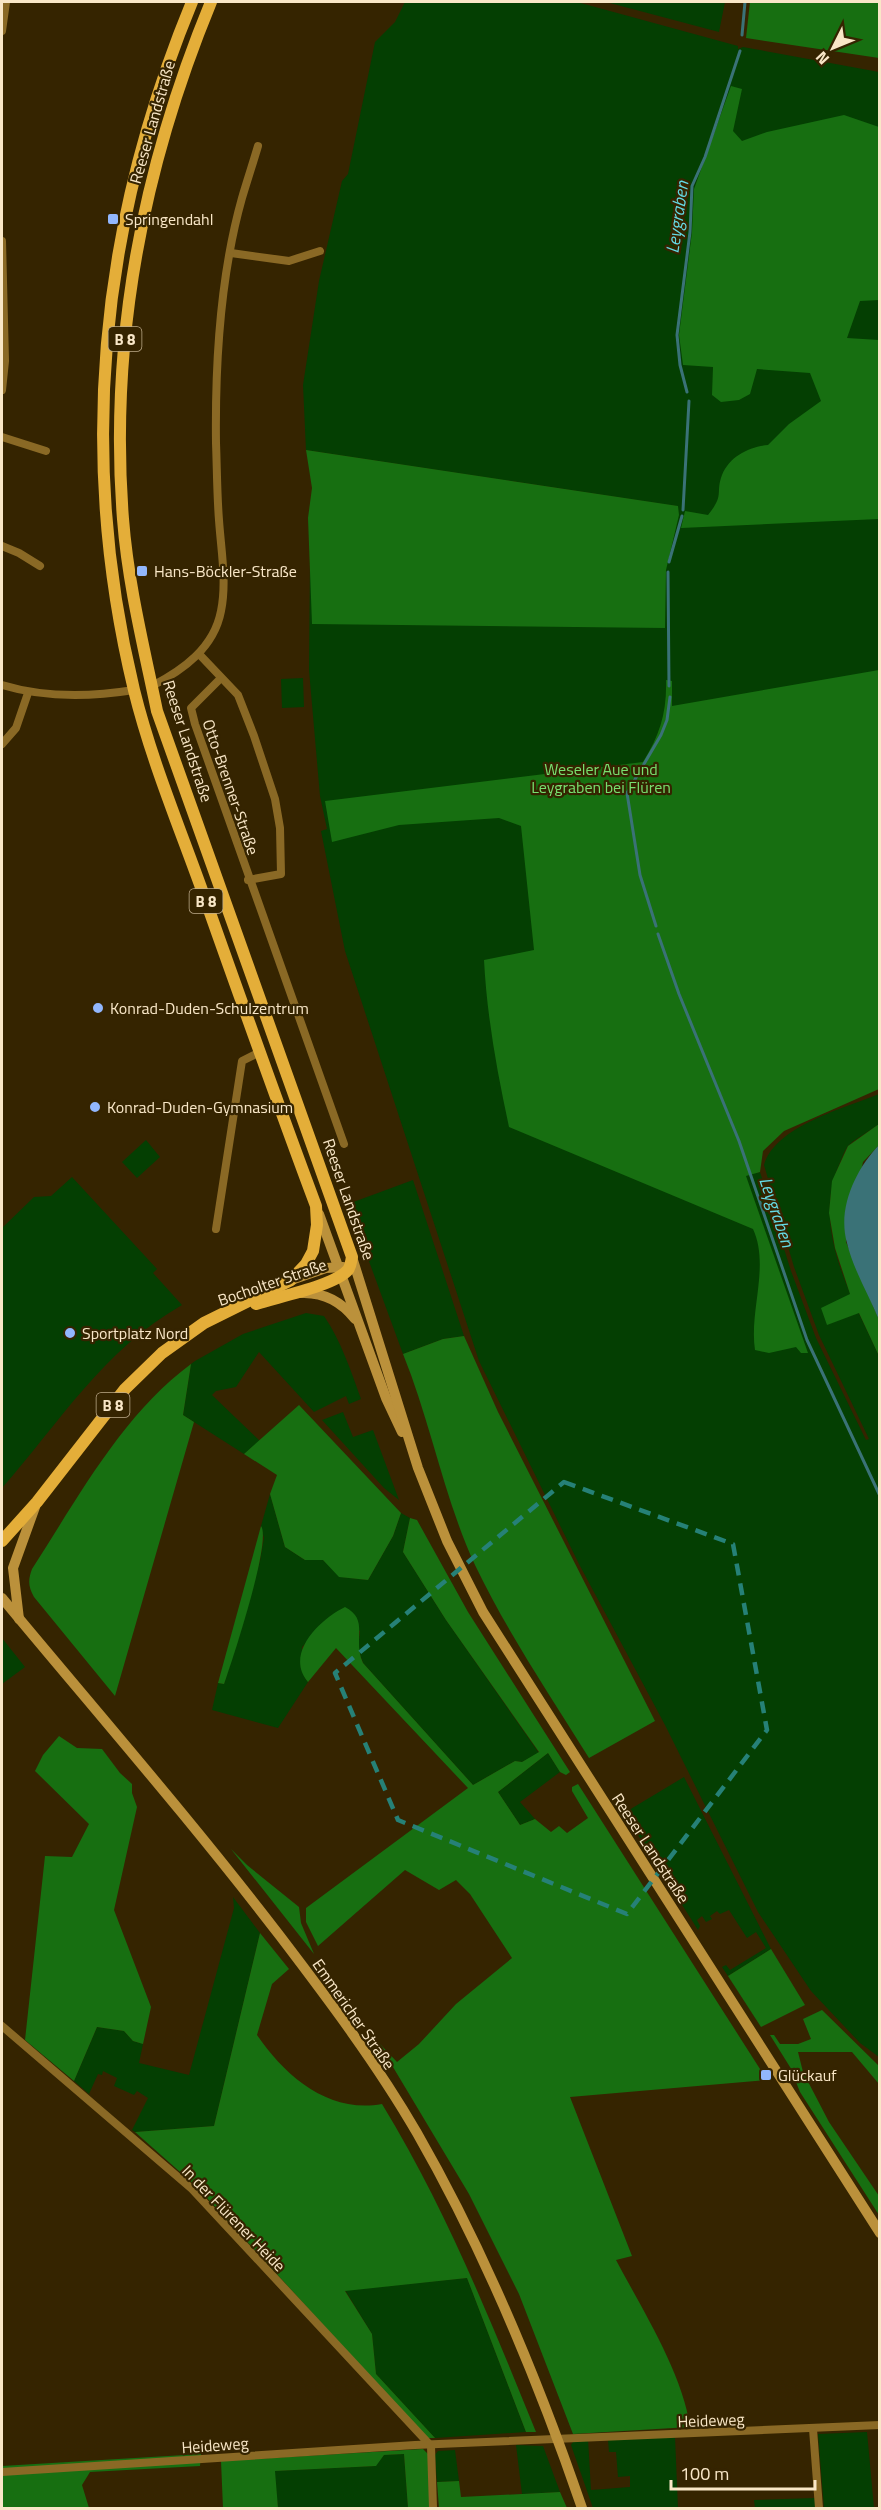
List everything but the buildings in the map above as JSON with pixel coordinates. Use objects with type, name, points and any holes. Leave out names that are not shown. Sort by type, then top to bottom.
[{"type":"main road","name":"Reeser Landstraße","points":[[192,2],[152,109],[133,175],[115,267],[106,342],[102,422],[108,526],[121,626],[134,690],[166,790],[316,1206]]},
{"type":"main road","name":"Reeser Landstraße","points":[[212,2],[189,56],[158,150],[133,267],[120,417],[123,520],[137,618],[158,711],[348,1268]]},
{"type":"main road","points":[[134,690],[152,686]]},
{"type":"main road","name":"B 8","points":[[291,1280],[306,1264],[313,1251],[317,1225],[316,1206]]},
{"type":"main road","name":"Bocholter Straße","points":[[204,1323],[259,1303],[298,1293],[348,1268]]},
{"type":"main road","name":"Bocholter Straße","points":[[2,1541],[37,1502],[125,1389],[162,1353],[204,1323],[291,1280]]},
{"type":"street","points":[[2,32],[6,2]]},
{"type":"street","points":[[152,686],[199,654],[212,634],[221,612],[223,584],[218,495],[217,382],[231,254],[241,199],[258,146]]},
{"type":"street","points":[[2,241],[3,336],[6,361],[2,390]]},
{"type":"street","points":[[231,254],[289,261],[320,251]]},
{"type":"street","points":[[2,437],[46,451]]},
{"type":"street","points":[[2,546],[40,566]]},
{"type":"street","name":"Otto-Brenner-Straße","points":[[199,654],[220,679],[238,695],[275,799],[280,828],[281,874],[248,879]]},
{"type":"street","name":"Otto-Brenner-Straße","points":[[220,679],[191,708],[248,879],[344,1144]]},
{"type":"street","points":[[2,685],[28,693],[95,694],[134,690]]},
{"type":"street","points":[[2,744],[16,728],[28,693]]},
{"type":"street","points":[[216,1229],[242,1061],[260,1052]]},
{"type":"street","name":"Reeser Landstraße","points":[[316,1206],[348,1268],[418,1468],[447,1541],[489,1621],[879,2233]]},
{"type":"street","name":"Reeser Landstraße","points":[[348,1268],[361,1326],[386,1398],[418,1468]]},
{"type":"street","name":"Bocholter Straße","points":[[291,1280],[348,1268]]},
{"type":"street","points":[[298,1293],[314,1292],[331,1298],[346,1309],[361,1326]]},
{"type":"street","points":[[19,1619],[14,1568],[37,1502]]},
{"type":"street","name":"Emmericher Straße","points":[[2,1598],[200,1834],[327,1998],[371,2062],[416,2133],[455,2204],[489,2275],[556,2438],[582,2508]]},
{"type":"street","name":"In der Flürener Heide","points":[[2,2026],[192,2188],[430,2446]]},
{"type":"street","name":"Heideweg","points":[[2,2472],[556,2438],[879,2426]]},
{"type":"street","points":[[813,2429],[819,2508]]},
{"type":"street","points":[[430,2446],[433,2508]]},
{"type":"highlighted area","points":[[564,1482],[733,1544],[767,1730],[627,1914],[398,1820],[335,1673]]},
{"type":"green space","name":"Weseler Aue und Leygraben bei Flüren","points":[[405,2],[577,2],[738,46],[738,49],[743,47],[879,72],[879,1081],[787,1123],[762,1148],[757,1173],[760,1172],[791,1271],[816,1338],[866,1440],[869,1439],[819,1335],[794,1267],[764,1165],[771,1151],[796,1129],[831,1112],[879,1094],[879,1124],[846,1149],[832,1189],[830,1214],[832,1238],[839,1263],[879,1356],[879,2057],[860,2043],[811,1991],[758,1912],[665,1725],[579,1564],[479,1361],[345,951],[321,831],[327,829],[320,796],[309,670],[310,559],[676,506],[306,450],[303,385],[319,281],[342,181],[348,174],[375,42],[395,22]]},
{"type":"green space","points":[[606,2],[725,2],[719,32]]},
{"type":"green space","points":[[750,2],[879,2],[879,58],[746,38]]},
{"type":"green space","points":[[731,86],[742,89],[733,131],[742,141],[767,132],[844,115],[879,127],[879,300],[860,301],[847,338],[879,340],[879,519],[681,528],[685,511],[708,515],[718,498],[720,481],[725,468],[735,458],[747,450],[768,445],[789,424],[821,401],[810,373],[757,369],[750,394],[739,400],[721,402],[712,395],[713,367],[683,365],[679,335],[692,232],[694,189]]},
{"type":"green space","points":[[306,450],[678,506],[679,515],[666,570],[665,628],[312,624],[308,518],[312,488]]},
{"type":"green space","points":[[879,670],[879,1089],[784,1131],[763,1151],[760,1172],[746,1176],[808,1353],[801,1353],[796,1347],[769,1353],[755,1350],[754,1335],[760,1258],[753,1229],[509,1127],[493,1044],[484,960],[534,950],[521,826],[499,818],[399,825],[332,842],[325,801],[643,762],[661,723],[666,680],[672,681],[672,706]]},
{"type":"green space","points":[[303,678],[304,707],[282,708],[281,679]]},
{"type":"green space","points":[[879,1124],[879,1145],[863,1162],[846,1242],[879,1320],[879,1356],[859,1313],[827,1325],[821,1308],[850,1294],[835,1248],[829,1213],[832,1181],[848,1146]]},
{"type":"green space","points":[[146,1140],[160,1157],[137,1178],[122,1162]]},
{"type":"green space","name":"Sportplatz Nord","points":[[72,1177],[157,1269],[153,1273],[182,1305],[154,1323],[105,1365],[2,1488],[2,1228],[34,1197],[51,1196]]},
{"type":"green space","points":[[413,1180],[464,1336],[443,1339],[403,1354],[348,1204]]},
{"type":"green space","points":[[306,1313],[324,1316],[341,1346],[361,1399],[349,1404],[346,1396],[314,1412],[259,1352],[236,1387],[216,1391],[212,1395],[260,1441],[244,1454],[183,1415],[191,1364],[243,1334]]},
{"type":"green space","points":[[464,1336],[498,1412],[655,1721],[589,1758],[515,1639],[475,1565],[464,1540],[403,1354],[443,1339]]},
{"type":"green space","points":[[191,1364],[183,1415],[194,1422],[115,1696],[34,1597],[29,1583],[30,1576],[32,1569],[84,1486],[122,1433],[166,1385]]},
{"type":"green space","points":[[299,1405],[401,1513],[393,1536],[368,1580],[339,1577],[323,1560],[305,1560],[285,1547],[270,1494],[277,1475],[244,1454]]},
{"type":"green space","points":[[343,1412],[353,1437],[373,1430],[399,1500],[384,1488],[322,1420]]},
{"type":"green space","points":[[270,1494],[285,1547],[305,1560],[323,1560],[342,1577],[368,1580],[393,1536],[401,1513],[410,1518],[403,1552],[446,1620],[539,1753],[522,1762],[515,1761],[473,1785],[363,1663],[358,1648],[360,1631],[334,1614],[302,1647],[305,1678],[308,1682],[278,1728],[212,1710],[218,1683],[224,1684],[260,1561],[264,1538],[261,1526]]},
{"type":"green space","points":[[410,1518],[417,1520],[468,1612],[570,1772],[566,1775],[560,1772],[548,1753],[498,1792],[520,1825],[535,1819],[551,1832],[559,1826],[567,1833],[588,1818],[572,1791],[572,1787],[578,1784],[767,2080],[570,2097],[632,2256],[616,2260],[670,2364],[686,2407],[690,2427],[573,2434],[519,2294],[469,2194],[378,2042],[397,2062],[419,2044],[456,2004],[512,1958],[470,1894],[456,1880],[439,1890],[405,1870],[318,1946],[306,1922],[306,1908],[468,1788],[336,1648],[308,1682],[302,1671],[300,1660],[303,1649],[308,1638],[325,1620],[345,1607],[352,1612],[359,1624],[359,1646],[363,1663],[473,1785],[515,1761],[522,1762],[539,1752],[446,1620],[403,1552]]},
{"type":"green space","points":[[261,1526],[263,1536],[261,1554],[250,1602],[224,1684],[218,1683]]},
{"type":"green space","points":[[2,1638],[25,1667],[2,1684]]},
{"type":"green space","points":[[59,1736],[77,1748],[102,1749],[120,1773],[132,1784],[132,1793],[137,1807],[114,1910],[151,2007],[143,2044],[133,2041],[124,2031],[97,2027],[74,2081],[25,2040],[45,1856],[72,1857],[89,1824],[35,1771],[43,1755]]},
{"type":"green space","points":[[548,1753],[560,1772],[520,1802],[535,1819],[520,1825],[498,1792]]},
{"type":"green space","points":[[684,1777],[771,1949],[728,1976],[722,1967],[726,1965],[730,1970],[766,1948],[756,1932],[747,1938],[729,1910],[720,1914],[717,1911],[710,1916],[712,1919],[706,1922],[702,1916],[697,1920],[700,1926],[698,1930],[624,1813]]},
{"type":"green space","points":[[231,1849],[299,1907],[301,1923],[314,1954]]},
{"type":"green space","points":[[233,1897],[260,1933],[214,2126],[135,2132],[132,2130],[148,2098],[137,2091],[134,2095],[114,2086],[117,2078],[103,2071],[102,2075],[98,2074],[89,2094],[74,2081],[97,2027],[124,2031],[133,2041],[143,2044],[139,2063],[189,2075],[234,1908]]},
{"type":"green space","points":[[260,1933],[289,1969],[272,1984],[257,2035],[281,2064],[310,2089],[344,2103],[363,2106],[382,2104],[446,2223],[484,2306],[536,2432],[526,2432],[467,2278],[345,2291],[372,2334],[376,2374],[435,2438],[427,2438],[197,2187],[135,2132],[214,2126]]},
{"type":"green space","points":[[771,1949],[805,2005],[761,2027],[728,1976]]},
{"type":"green space","points":[[822,2010],[879,2066],[879,2084],[852,2052],[798,2052],[803,2072],[829,2122],[879,2196],[879,2215],[800,2092],[790,2067],[770,2035],[774,2035],[780,2044],[798,2044],[811,2039],[803,2019]]},
{"type":"green space","points":[[467,2278],[526,2432],[435,2438],[376,2374],[372,2334],[345,2290]]},
{"type":"green space","points":[[867,2432],[874,2508],[824,2508],[818,2434]]},
{"type":"green space","points":[[675,2437],[678,2508],[593,2508],[571,2445],[573,2442],[588,2439],[591,2490],[630,2487],[630,2476],[618,2477],[616,2452],[609,2452],[608,2440]]},
{"type":"green space","points":[[516,2445],[543,2446],[560,2492],[522,2494]]},
{"type":"green space","points":[[423,2449],[429,2455],[431,2508],[408,2508],[404,2454],[384,2455],[376,2466],[275,2471],[278,2508],[223,2508],[221,2461]]},
{"type":"green space","points":[[455,2450],[459,2481],[437,2482],[435,2455],[438,2451]]},
{"type":"green space","points":[[201,2454],[200,2466],[90,2472],[82,2485],[89,2508],[2,2508],[2,2466]]},
{"type":"green space","points":[[404,2454],[408,2508],[278,2508],[274,2471],[375,2466],[384,2455]]},
{"type":"green space","points":[[459,2481],[461,2497],[560,2492],[567,2508],[439,2508],[437,2482]]},
{"type":"green space","points":[[815,2498],[815,2508],[755,2508],[754,2500]]},
{"type":"water","points":[[879,1145],[879,1320],[850,1253],[845,1230],[845,1216],[856,1177]]},
{"type":"waterway","name":"Leygraben","points":[[742,35],[745,2]]},
{"type":"waterway","name":"Leygraben","points":[[687,392],[680,365],[677,335],[690,232],[692,186],[705,157],[740,51]]},
{"type":"waterway","name":"Leygraben","points":[[683,510],[689,401]]},
{"type":"waterway","name":"Leygraben","points":[[669,562],[682,516]]},
{"type":"waterway","name":"Leygraben","points":[[668,572],[669,686]]},
{"type":"waterway","name":"Leygraben","points":[[656,926],[640,875],[627,793],[661,735],[667,720],[670,697]]},
{"type":"waterway","name":"Leygraben","points":[[658,934],[679,994],[739,1141],[807,1340],[880,1496]]},
{"type":"place","name":"Springendahl","points":[[113,219]]},
{"type":"place","name":"Hans-Böckler-Straße","points":[[142,571]]},
{"type":"place","name":"Konrad-Duden-Schulzentrum","points":[[98,1008]]},
{"type":"place","name":"Konrad-Duden-Gymnasium","points":[[95,1107]]},
{"type":"place","name":"Sportplatz Nord","points":[[70,1333]]},
{"type":"place","name":"Glückauf","points":[[766,2075]]}]
